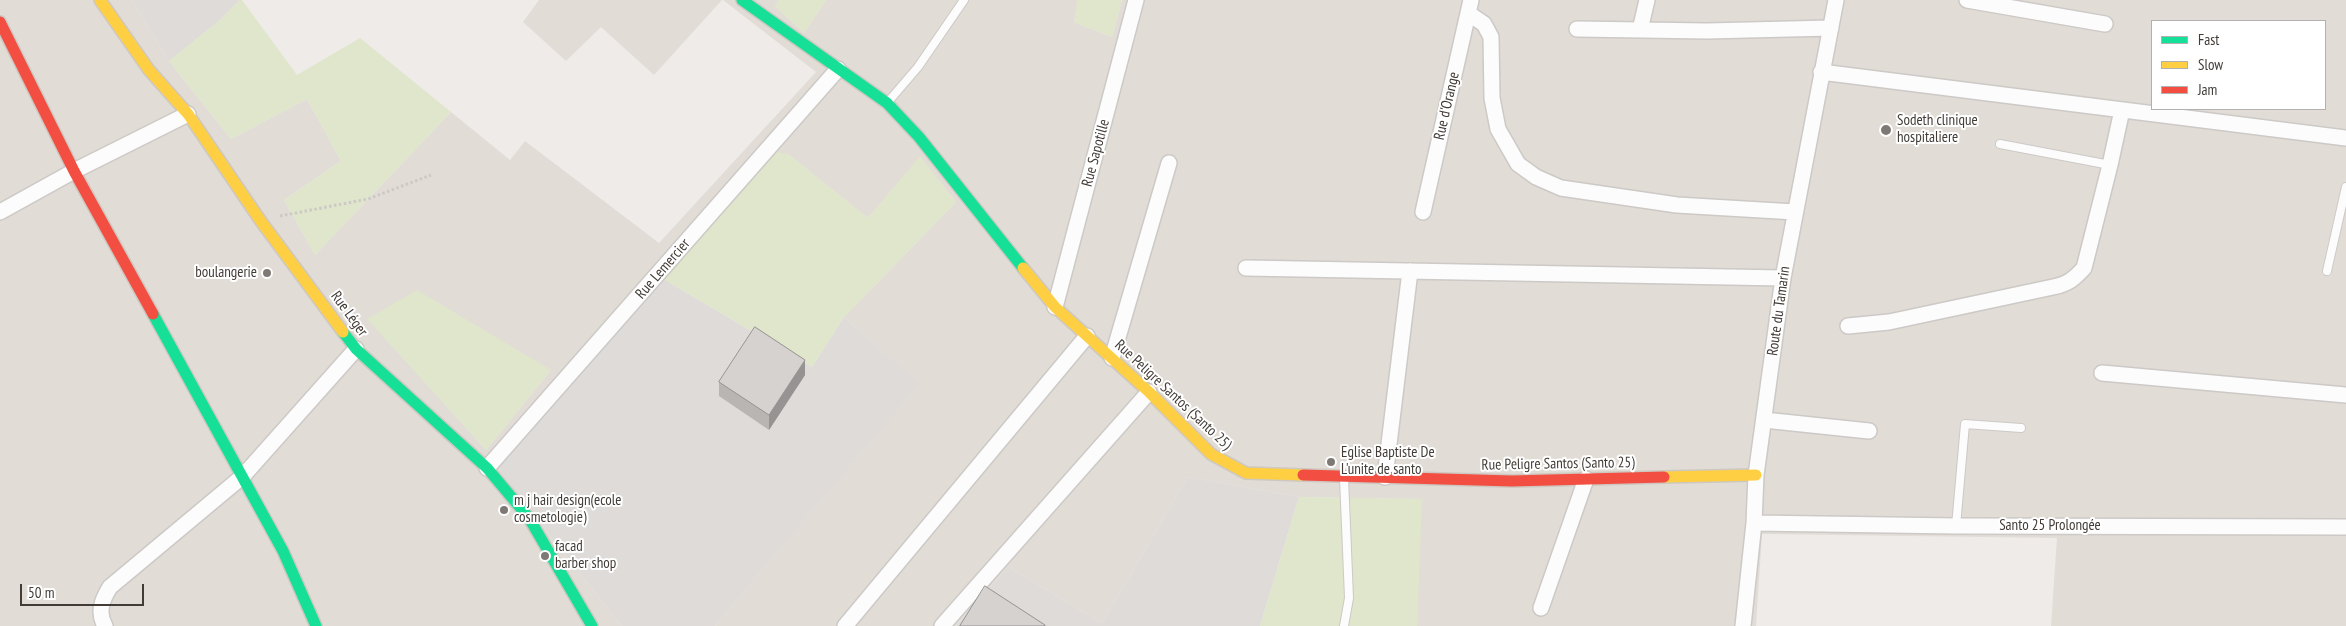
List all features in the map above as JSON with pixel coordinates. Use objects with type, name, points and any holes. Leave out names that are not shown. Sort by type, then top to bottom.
[{"type":"street","name":"Rue Léger","points":[[100,0],[149,70],[188,114],[260,220],[356,350],[487,468],[529,518],[592,626]]},
{"type":"street","name":"Rue Peligre Santos (Santo 25)","points":[[742,0],[887,103],[919,137],[1055,307],[1149,392],[1210,454],[1246,473],[1512,481],[1756,475]]},
{"type":"street","name":"Rue Sapotille","points":[[1055,307],[1136,0]]},
{"type":"street","points":[[1640,30],[1647,0]]},
{"type":"street","name":"Route du Tamarin","points":[[1743,626],[1754,522],[1756,475],[1782,278],[1836,0]]},
{"type":"street","points":[[1967,0],[2104,24]]},
{"type":"street","points":[[1470,7],[1484,24],[1491,37],[1492,98],[1498,128],[1518,164],[1536,178],[1561,188],[1677,204],[1795,212]]},
{"type":"street","name":"Rue d'Orange","points":[[1423,212],[1470,7]]},
{"type":"street","points":[[0,22],[74,171],[283,551],[316,626]]},
{"type":"street","points":[[1577,29],[1707,31],[1830,28]]},
{"type":"street","name":"Rue Lemercier","points":[[487,468],[838,68]]},
{"type":"street","points":[[1822,72],[2346,138]]},
{"type":"street","points":[[1848,326],[1889,322],[2067,284],[2084,268],[2122,110]]},
{"type":"street","points":[[0,212],[74,171],[188,114]]},
{"type":"street","points":[[1112,358],[1169,163]]},
{"type":"street","points":[[1246,268],[1782,278]]},
{"type":"street","points":[[1384,477],[1410,271]]},
{"type":"street","points":[[845,626],[1087,336]]},
{"type":"street","points":[[105,626],[100,612],[103,599],[110,587],[243,476],[356,350]]},
{"type":"street","points":[[2102,373],[2346,395]]},
{"type":"street","points":[[942,626],[1149,392]]},
{"type":"street","points":[[1764,420],[1869,431]]},
{"type":"street","points":[[1541,608],[1586,479]]},
{"type":"street","name":"Santo 25 Prolongée","points":[[1754,522],[1956,526],[2346,527]]},
{"type":"lane","points":[[887,103],[918,67],[964,0]]},
{"type":"lane","points":[[2000,144],[2110,165]]},
{"type":"lane","points":[[2327,271],[2346,187]]},
{"type":"lane","points":[[1956,526],[1965,424],[2021,428]]},
{"type":"lane","points":[[1344,476],[1349,598],[1344,626]]},
{"type":"path","points":[[260,220],[368,199],[431,175]]},
{"type":"shaded area","points":[[0,0],[132,0],[169,61],[231,139],[307,99],[341,161],[284,200],[315,255],[451,112],[510,160],[525,141],[659,243],[816,72],[723,0],[779,0],[775,6],[804,33],[826,0],[1078,0],[1074,22],[1112,37],[1122,0],[2346,0],[2346,626],[2051,626],[2057,538],[1762,534],[1756,626],[1417,626],[1421,499],[1299,497],[1188,477],[1102,623],[1008,567],[955,626],[715,626],[918,384],[844,317],[956,202],[920,157],[868,218],[788,154],[496,468],[622,626],[0,626]],"holes":[[[368,319],[551,370],[486,450]]]},
{"type":"shaded area","points":[[132,0],[240,0],[219,21],[169,61]]},
{"type":"shaded area","points":[[539,0],[722,0],[654,75],[601,27],[566,61],[523,22]]},
{"type":"shaded area","points":[[660,277],[812,367],[844,317],[919,384],[715,626],[622,626],[496,468]]},
{"type":"shaded area","points":[[1188,477],[1299,497],[1260,626],[955,626],[1008,567],[1102,623]]},
{"type":"green space","points":[[242,0],[297,75],[360,38],[451,112],[315,255],[284,200],[341,161],[307,99],[231,139],[169,61],[219,21]]},
{"type":"green space","points":[[779,0],[826,0],[804,33],[775,6]]},
{"type":"green space","points":[[1078,0],[1122,0],[1112,37],[1074,22]]},
{"type":"green space","points":[[775,152],[788,154],[868,218],[920,156],[956,202],[844,317],[812,367],[660,277]]},
{"type":"green space","points":[[417,290],[551,370],[486,450],[367,319]]},
{"type":"green space","points":[[1299,497],[1422,499],[1417,626],[1260,626]]},
{"type":"building","points":[[755,327],[805,360],[769,415],[719,382]]},
{"type":"building","points":[[985,586],[1045,625],[1045,626],[960,626]]},
{"type":"traffic: fast","points":[[742,0],[887,103],[919,137],[1023,268]]},
{"type":"traffic: fast","points":[[153,314],[283,551],[316,626]]},
{"type":"traffic: fast","points":[[343,332],[356,349],[487,468],[529,518],[592,626]]},
{"type":"traffic: slow","points":[[100,0],[149,70],[188,114],[260,220],[343,332]]},
{"type":"traffic: slow","points":[[1023,268],[1055,307],[1149,392],[1211,454],[1246,473],[1303,475]]},
{"type":"traffic: slow","points":[[1664,477],[1756,475]]},
{"type":"traffic: jam","points":[[0,22],[74,171],[153,314]]},
{"type":"traffic: jam","points":[[1303,475],[1512,481],[1664,477]]},
{"type":"place","name":"Sodeth clinique hospitaliere","points":[[1886,130]]},
{"type":"place","name":"boulangerie","points":[[267,273]]},
{"type":"place","name":"Eglise Baptiste De L'unite de santo","points":[[1331,462]]},
{"type":"place","name":"m j hair design(ecole cosmetologie)","points":[[504,510]]},
{"type":"place","name":"facad barber shop","points":[[545,556]]}]
